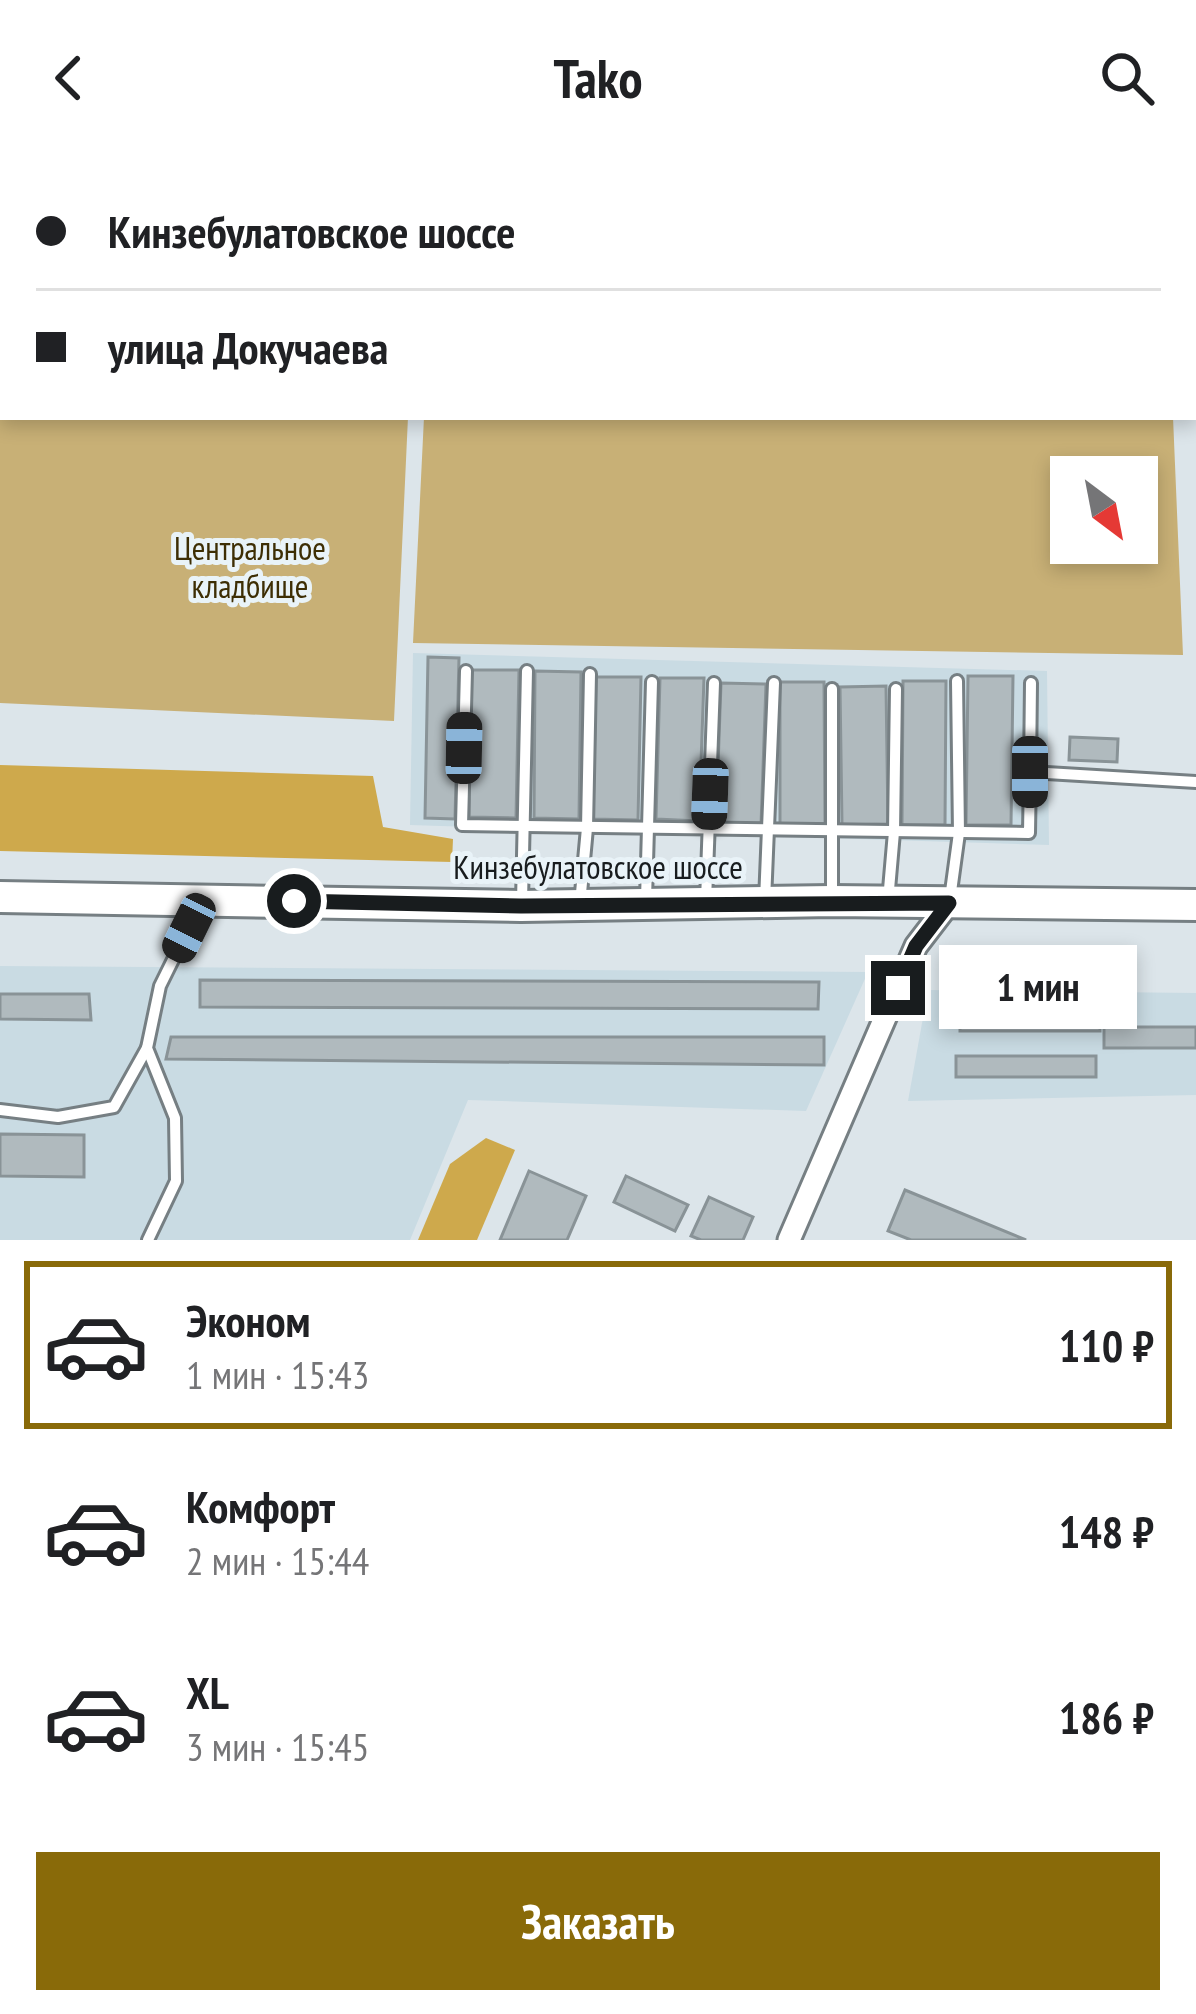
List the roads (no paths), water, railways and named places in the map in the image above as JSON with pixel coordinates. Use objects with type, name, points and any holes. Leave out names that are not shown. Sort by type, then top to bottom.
[{"type":"main road","name":"Кинзебулатовское шоссе","points":[[0,897],[521,906],[646,902],[1196,905]]},
{"type":"street","points":[[789,1240],[916,946],[949,903]]},
{"type":"lane","points":[[466,671],[462,825],[586,828],[1029,833],[1031,683]]},
{"type":"lane","points":[[521,906],[527,671]]},
{"type":"lane","points":[[580,904],[590,674]]},
{"type":"lane","points":[[949,903],[959,832],[957,681]]},
{"type":"lane","points":[[646,902],[652,682]]},
{"type":"lane","points":[[706,903],[714,682]]},
{"type":"lane","points":[[765,902],[774,682]]},
{"type":"lane","points":[[888,902],[896,688]]},
{"type":"lane","points":[[832,689],[832,902]]},
{"type":"lane","points":[[1030,772],[1196,782]]},
{"type":"lane","points":[[0,1110],[58,1117],[114,1107],[147,1048],[160,986],[203,899]]},
{"type":"lane","points":[[147,1048],[175,1118],[176,1180],[148,1240]]},
{"type":"park label","name":"Центральное кладбище","points":[[250,567]]}]
